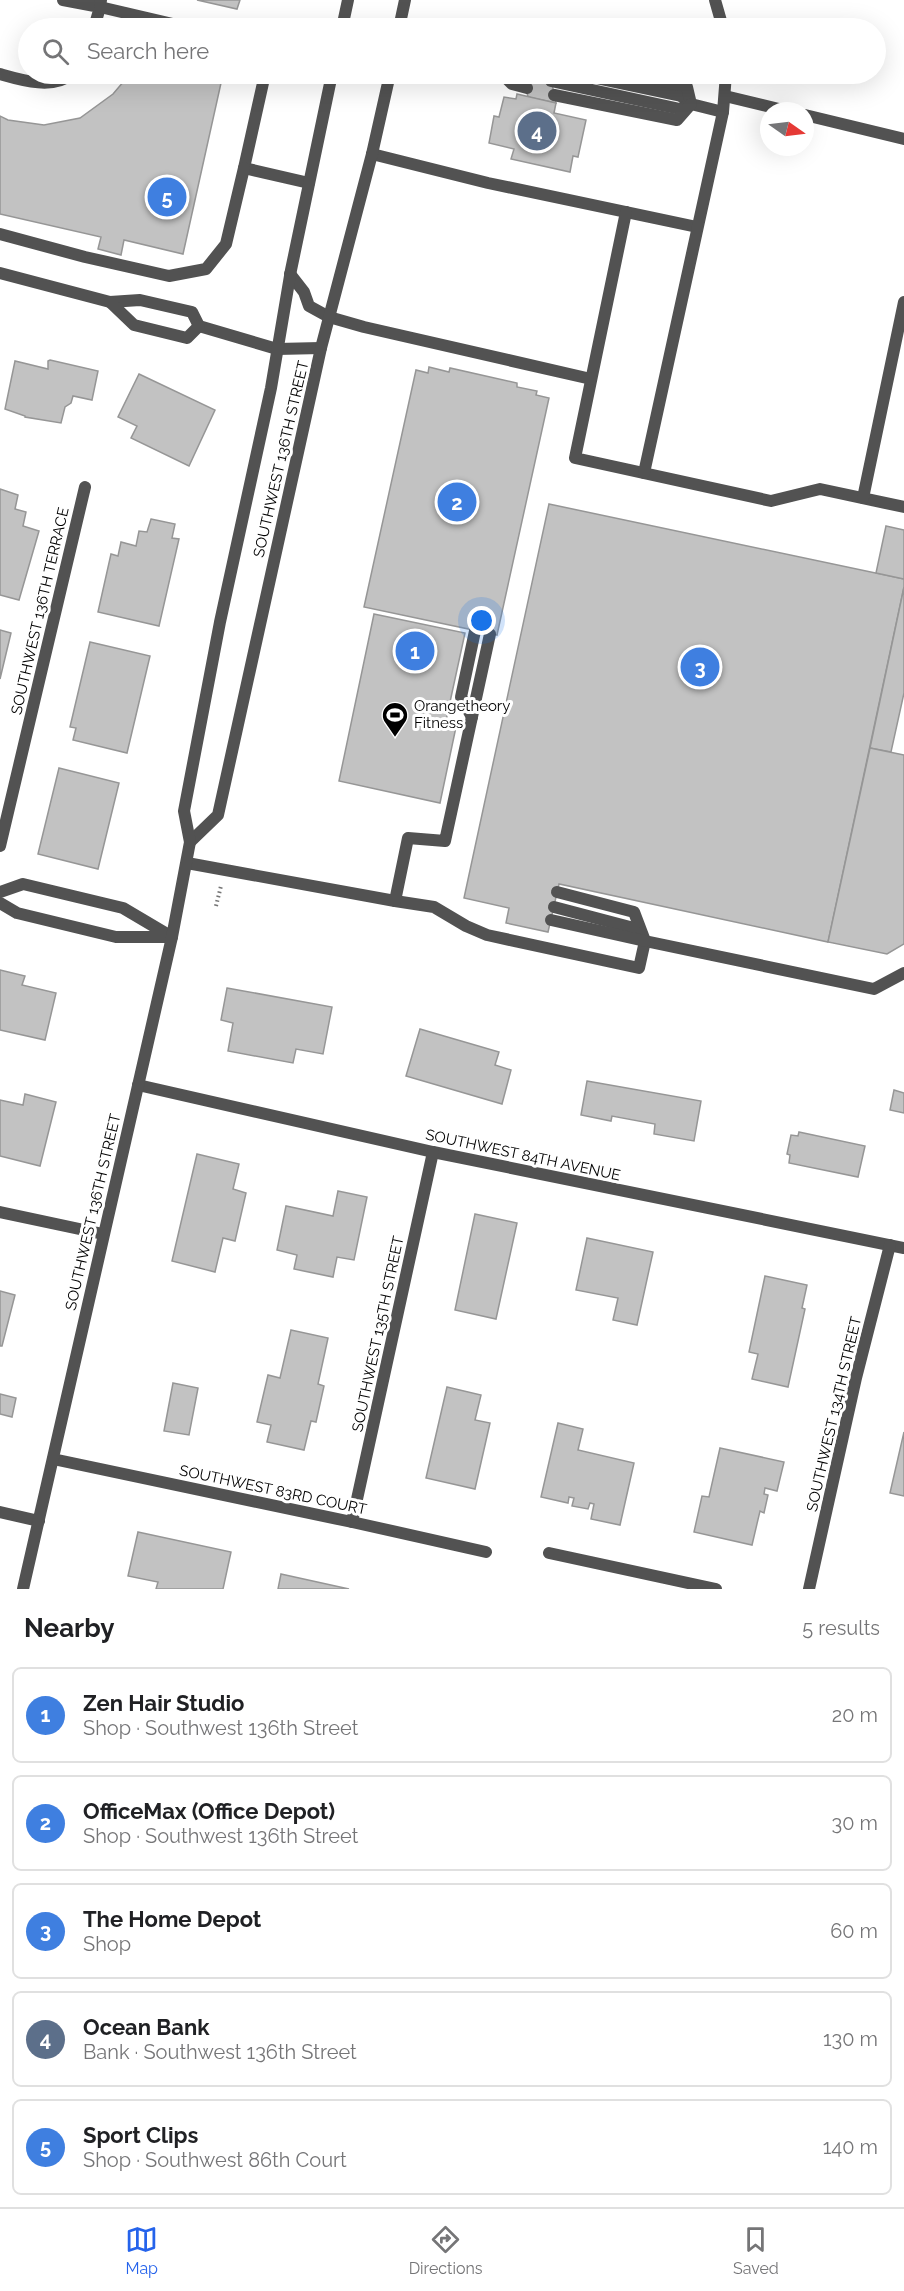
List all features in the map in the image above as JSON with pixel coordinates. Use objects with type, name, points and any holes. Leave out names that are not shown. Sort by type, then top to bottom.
[{"type":"street","points":[[63,0],[100,4],[152,18]]},
{"type":"street","points":[[344,18],[348,0]]},
{"type":"street","points":[[401,18],[405,0]]},
{"type":"street","points":[[715,0],[720,18]]},
{"type":"street","points":[[0,74],[18,80]]},
{"type":"street","points":[[0,234],[168,276],[206,269],[226,243],[263,84]]},
{"type":"street","name":"SOUTHWEST 136TH STREET","points":[[23,1589],[172,937],[190,842],[184,811],[220,622],[271,388],[290,274],[330,84]]},
{"type":"street","name":"SOUTHWEST 136TH STREET","points":[[190,842],[218,815],[321,348],[372,154],[388,84]]},
{"type":"street","points":[[512,84],[527,88]]},
{"type":"street","points":[[566,84],[680,109],[691,104]]},
{"type":"street","points":[[624,84],[681,96],[691,104],[723,112]]},
{"type":"street","points":[[675,84],[687,87],[691,104]]},
{"type":"street","points":[[644,473],[723,112],[726,84]]},
{"type":"street","points":[[554,94],[677,120],[691,104]]},
{"type":"street","points":[[725,96],[760,104]]},
{"type":"street","points":[[814,117],[904,139]]},
{"type":"street","points":[[372,154],[488,183],[697,227]]},
{"type":"street","points":[[244,168],[309,183]]},
{"type":"street","points":[[626,212],[575,458],[771,501],[820,489],[904,507]]},
{"type":"street","points":[[0,273],[110,302],[140,300],[192,312],[199,326],[277,349],[321,348]]},
{"type":"street","points":[[290,274],[304,292],[309,306],[329,317],[375,330],[591,379]]},
{"type":"street","points":[[110,302],[134,325],[187,338],[199,326]]},
{"type":"street","points":[[863,498],[904,303]]},
{"type":"street","name":"SOUTHWEST 136TH TERRACE","points":[[0,846],[85,487]]},
{"type":"street","points":[[472,717],[461,698],[475,631]]},
{"type":"street","points":[[394,901],[408,838],[445,841],[490,634]]},
{"type":"street","points":[[187,863],[434,907],[466,926],[487,935],[639,968],[645,941],[634,912],[557,892]]},
{"type":"street","points":[[0,892],[23,885],[123,908],[172,937]]},
{"type":"street","points":[[0,903],[17,913],[116,937],[172,937]]},
{"type":"street","points":[[554,907],[630,927],[645,941]]},
{"type":"street","points":[[551,920],[874,989],[904,973]]},
{"type":"street","name":"SOUTHWEST 84TH AVENUE","points":[[138,1085],[433,1152],[904,1248]]},
{"type":"street","name":"SOUTHWEST 135TH STREET","points":[[352,1522],[433,1152]]},
{"type":"street","points":[[0,1212],[103,1234]]},
{"type":"street","name":"SOUTHWEST 134TH STREET","points":[[809,1589],[856,1378],[890,1245]]},
{"type":"street","name":"SOUTHWEST 83RD COURT","points":[[53,1459],[486,1552]]},
{"type":"street","points":[[0,1512],[39,1521]]},
{"type":"street","points":[[549,1553],[716,1589]]},
{"type":"building","points":[[197,0],[240,0],[237,9]]},
{"type":"building","points":[[122,84],[221,84],[183,254],[124,240],[121,255],[98,249],[101,237],[0,214],[0,116],[8,120],[44,125],[80,118],[113,94]]},
{"type":"building","points":[[525,84],[552,84],[556,103],[528,97]]},
{"type":"building","points":[[517,94],[556,103],[554,113],[586,120],[578,157],[573,156],[570,172],[511,159],[514,149],[489,143],[494,116],[499,117],[504,97],[516,99]]},
{"type":"building","points":[[50,360],[98,371],[92,400],[73,396],[71,403],[65,407],[61,423],[25,417],[5,409],[15,361],[48,369]]},
{"type":"building","points":[[429,367],[449,372],[450,368],[517,383],[517,387],[537,391],[536,395],[549,398],[497,635],[364,607],[416,370],[428,373]]},
{"type":"building","points":[[139,374],[215,410],[189,466],[131,438],[137,426],[118,417]]},
{"type":"building","points":[[0,489],[18,495],[15,509],[26,512],[23,526],[39,531],[19,600],[0,595]]},
{"type":"building","points":[[549,504],[904,579],[828,942],[559,884],[548,932],[506,923],[509,908],[464,898]]},
{"type":"building","points":[[151,519],[175,524],[172,538],[179,539],[159,626],[98,612],[111,554],[118,556],[121,542],[136,546],[139,531],[147,532]]},
{"type":"building","points":[[886,526],[904,530],[904,579],[876,573]]},
{"type":"building","points":[[904,587],[904,693],[891,752],[870,748]]},
{"type":"building","points":[[374,614],[465,633],[445,725],[456,727],[440,803],[339,781]]},
{"type":"building","points":[[0,630],[11,633],[0,679]]},
{"type":"building","points":[[90,642],[150,656],[127,753],[73,740],[76,728],[70,727]]},
{"type":"building","points":[[870,748],[904,755],[904,944],[887,954],[828,942]]},
{"type":"building","points":[[59,768],[119,783],[98,869],[38,854]]},
{"type":"building","points":[[0,970],[25,976],[22,985],[56,993],[45,1040],[0,1030]]},
{"type":"building","points":[[227,988],[332,1007],[323,1054],[296,1049],[293,1063],[228,1051],[233,1023],[221,1020]]},
{"type":"building","points":[[420,1029],[499,1052],[495,1065],[511,1070],[502,1104],[406,1076]]},
{"type":"building","points":[[587,1081],[701,1101],[694,1141],[654,1134],[655,1124],[612,1116],[611,1121],[581,1115]]},
{"type":"building","points":[[894,1090],[904,1093],[904,1113],[890,1110]]},
{"type":"building","points":[[25,1094],[56,1102],[40,1166],[0,1156],[0,1100],[23,1105]]},
{"type":"building","points":[[799,1132],[865,1146],[858,1177],[789,1163],[790,1155],[787,1154],[791,1135],[798,1136]]},
{"type":"building","points":[[197,1154],[239,1164],[233,1189],[246,1193],[235,1241],[223,1238],[215,1272],[172,1261]]},
{"type":"building","points":[[338,1191],[367,1197],[354,1260],[337,1257],[333,1277],[294,1269],[297,1255],[277,1250],[286,1206],[333,1216]]},
{"type":"building","points":[[475,1214],[517,1223],[496,1319],[455,1310]]},
{"type":"building","points":[[587,1238],[653,1252],[637,1325],[613,1320],[618,1298],[576,1290]]},
{"type":"building","points":[[765,1276],[807,1285],[802,1308],[805,1309],[788,1387],[752,1379],[758,1354],[749,1352]]},
{"type":"building","points":[[0,1291],[15,1295],[2,1346],[0,1346]]},
{"type":"building","points":[[291,1330],[328,1338],[318,1384],[324,1386],[316,1422],[311,1421],[304,1450],[267,1442],[271,1425],[257,1422],[268,1375],[280,1378]]},
{"type":"building","points":[[173,1383],[198,1388],[189,1435],[164,1431]]},
{"type":"building","points":[[447,1387],[481,1395],[475,1420],[490,1423],[475,1489],[426,1478]]},
{"type":"building","points":[[0,1394],[16,1398],[12,1417],[0,1414]]},
{"type":"building","points":[[558,1423],[583,1429],[578,1450],[634,1463],[620,1525],[591,1519],[594,1504],[590,1503],[588,1509],[572,1506],[574,1498],[569,1497],[568,1503],[541,1497]]},
{"type":"building","points":[[904,1432],[904,1496],[890,1493]]},
{"type":"building","points":[[720,1448],[784,1462],[777,1491],[765,1488],[764,1494],[768,1495],[764,1513],[760,1511],[752,1545],[694,1532],[702,1496],[709,1497]]},
{"type":"building","points":[[138,1532],[231,1552],[223,1589],[156,1589],[158,1582],[128,1576]]},
{"type":"building","points":[[281,1574],[349,1589],[278,1589]]},
{"type":"place","name":"Ocean Bank","points":[[537,131]]},
{"type":"place","name":"Sport Clips","points":[[167,197]]},
{"type":"place","name":"OfficeMax (Office Depot)","points":[[457,502]]},
{"type":"place","name":"Zen Hair Studio","points":[[415,651]]},
{"type":"place","name":"The Home Depot","points":[[700,667]]},
{"type":"place","name":"Orangetheory Fitness","points":[[395,738]]}]
